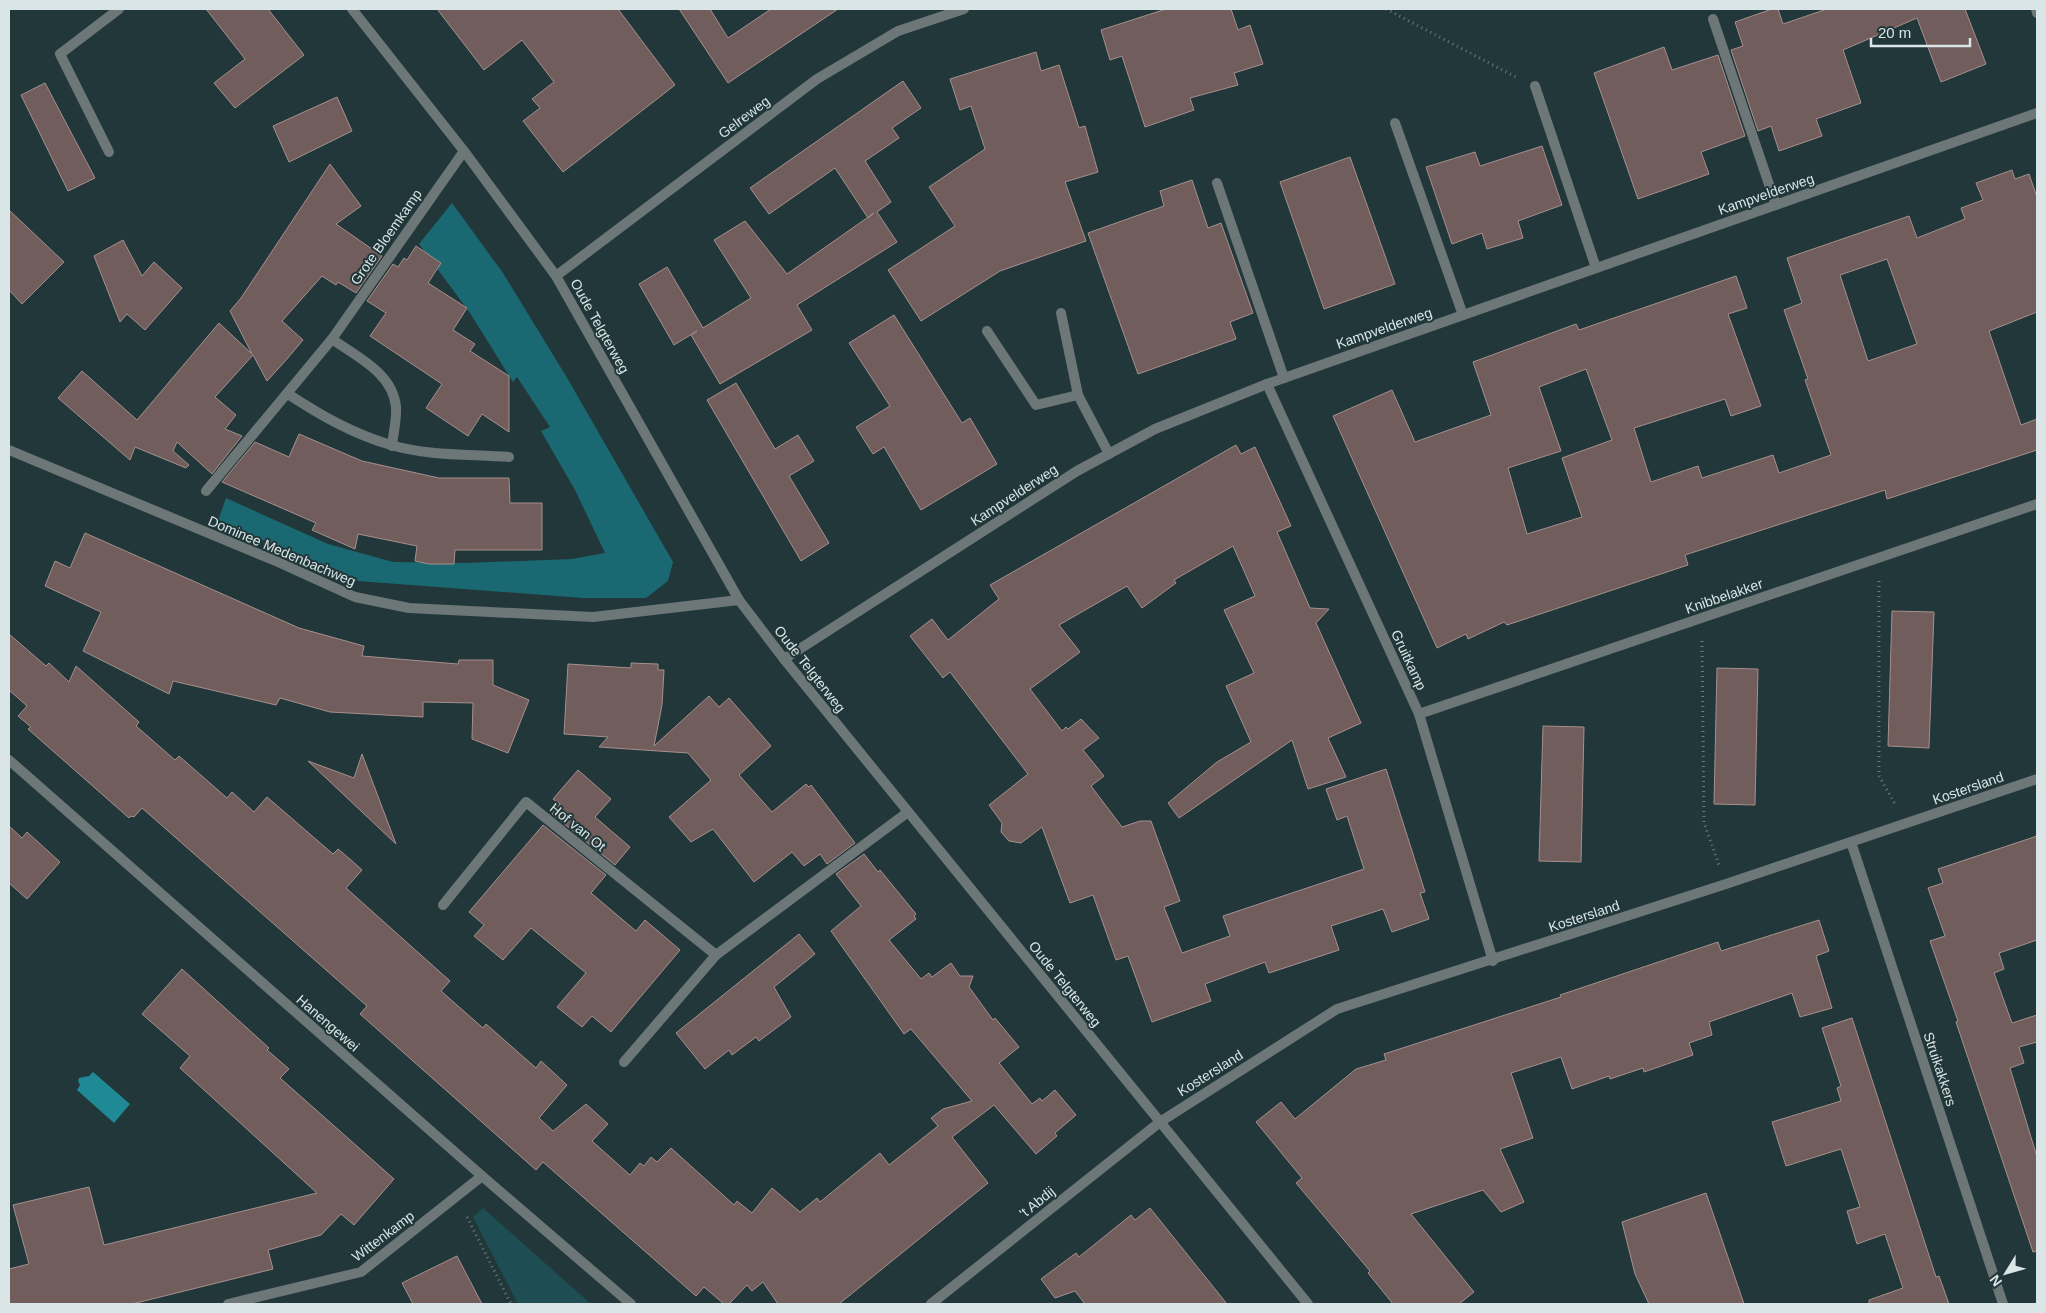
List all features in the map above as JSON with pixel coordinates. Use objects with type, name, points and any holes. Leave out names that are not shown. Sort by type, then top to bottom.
[{"type":"street","points":[[110,152],[60,54],[119,9]]},
{"type":"street","name":"Oude Telgterweg","points":[[352,9],[464,151],[556,276],[739,600],[784,659],[1308,1304]]},
{"type":"street","name":"Gelreweg","points":[[556,276],[816,79],[898,31],[964,9]]},
{"type":"street","points":[[2036,9],[2037,13]]},
{"type":"street","points":[[1713,19],[1776,205]]},
{"type":"street","points":[[1535,86],[1596,268]]},
{"type":"street","name":"Kampvelderweg","points":[[784,659],[1077,472],[1155,429],[1267,384],[2037,113]]},
{"type":"street","points":[[1394,123],[1463,315]]},
{"type":"street","name":"Grote Bloemkamp","points":[[206,491],[332,339],[464,151]]},
{"type":"street","points":[[1217,183],[1284,378]]},
{"type":"street","points":[[1061,313],[1078,395],[1109,454]]},
{"type":"street","points":[[987,330],[1036,405],[1078,395]]},
{"type":"street","points":[[332,339],[386,379],[393,391],[396,408],[392,446]]},
{"type":"street","name":"Gruitkamp","points":[[1267,384],[1419,714],[1493,961]]},
{"type":"street","points":[[288,394],[321,416],[392,446],[509,457]]},
{"type":"street","name":"Dominee Medenbachweg","points":[[9,450],[278,562],[356,597],[409,608],[592,616],[739,600]]},
{"type":"street","name":"Knibbelakker","points":[[1419,714],[2037,504]]},
{"type":"street","name":"Hanengewei","points":[[9,760],[482,1176],[632,1304]]},
{"type":"street","name":"Kostersland","points":[[1160,1122],[1338,1009],[1493,961],[2037,779]]},
{"type":"street","name":"Hof van Ot","points":[[443,905],[526,802],[716,955]]},
{"type":"street","points":[[624,1062],[716,955],[908,812]]},
{"type":"street","name":"Struikakkers","points":[[1851,842],[2003,1304]]},
{"type":"street","name":"'t Abdij","points":[[932,1304],[1160,1122]]},
{"type":"street","name":"Wittenkamp","points":[[228,1304],[361,1272],[482,1176]]},
{"type":"path","points":[[1386,9],[1535,86]]},
{"type":"path","points":[[1879,558],[1879,776],[1906,824]]},
{"type":"path","points":[[1702,618],[1704,823],[1726,884]]},
{"type":"path","points":[[456,1196],[510,1304]]},
{"type":"shaded area","points":[[452,203],[503,273],[566,376],[673,562],[668,581],[646,598],[583,598],[358,581],[218,521],[226,498],[328,544],[393,562],[465,563],[572,559],[605,553],[575,490],[541,431],[550,427],[517,377],[513,382],[470,313],[419,244]]},
{"type":"shaded area","points":[[93,1072],[130,1104],[114,1123],[77,1090],[80,1085],[79,1078],[89,1076]]},
{"type":"shaded area","points":[[483,1208],[591,1304],[518,1304],[473,1217]]},
{"type":"building","points":[[206,9],[268,9],[304,55],[235,108],[214,83],[245,59]]},
{"type":"building","points":[[437,9],[618,9],[675,85],[563,172],[523,121],[540,108],[532,99],[554,82],[522,40],[484,70]]},
{"type":"building","points":[[679,9],[710,9],[728,38],[771,9],[838,9],[728,83]]},
{"type":"building","points":[[1166,9],[1231,9],[1238,30],[1250,25],[1263,64],[1234,73],[1238,85],[1190,98],[1194,110],[1145,127],[1122,56],[1110,60],[1101,30]]},
{"type":"building","points":[[1772,9],[1778,9],[1783,24],[1827,9],[1965,9],[1986,64],[1941,82],[1917,18],[1843,50],[1861,103],[1816,119],[1822,136],[1779,151],[1771,126],[1758,131],[1731,50],[1743,46],[1735,22]]},
{"type":"building","points":[[1664,47],[1672,70],[1718,55],[1745,136],[1701,152],[1709,174],[1638,199],[1594,73]]},
{"type":"building","points":[[1036,52],[1041,71],[1059,65],[1079,128],[1085,126],[1098,172],[1065,182],[1086,241],[1000,271],[921,321],[888,270],[955,226],[929,187],[985,149],[971,106],[960,110],[950,79]]},
{"type":"building","points":[[903,81],[921,108],[892,128],[899,138],[865,161],[891,202],[877,212],[897,242],[797,305],[812,330],[720,384],[691,335],[697,331],[674,345],[639,284],[667,267],[703,328],[751,298],[714,240],[745,221],[787,274],[868,217],[835,168],[769,214],[750,188]]},
{"type":"building","points":[[45,83],[95,178],[68,191],[21,95]]},
{"type":"building","points":[[337,97],[352,131],[289,162],[273,126]]},
{"type":"building","points":[[1542,146],[1562,205],[1518,221],[1523,238],[1487,249],[1482,233],[1452,244],[1426,167],[1475,152],[1480,166]]},
{"type":"building","points":[[1350,157],[1395,284],[1324,309],[1280,182]]},
{"type":"building","points":[[330,164],[361,206],[336,224],[382,256],[356,293],[338,282],[336,285],[322,276],[282,321],[303,340],[287,359],[267,381],[253,355],[215,397],[236,415],[225,429],[242,436],[212,474],[177,442],[173,451],[189,465],[186,468],[135,447],[130,460],[58,398],[82,371],[137,420],[219,323],[252,354],[230,311],[241,298]]},
{"type":"building","points":[[2012,170],[2015,179],[2029,174],[2037,197],[2037,312],[1989,331],[2021,425],[2037,419],[2037,450],[1887,499],[1885,490],[1685,555],[1688,565],[1507,625],[1504,622],[1468,639],[1466,634],[1437,648],[1333,416],[1392,390],[1415,442],[1491,415],[1473,362],[1576,324],[1579,330],[1736,276],[1747,308],[1728,314],[1761,406],[1731,416],[1725,399],[1634,428],[1651,482],[1698,466],[1702,478],[1773,455],[1779,473],[1831,455],[1805,380],[1808,379],[1784,310],[1802,303],[1787,258],[1909,216],[1917,238],[1965,219],[1961,208],[1983,200],[1976,183]],"holes":[[[1887,259],[1917,344],[1868,361],[1840,275]],[[1586,369],[1612,440],[1562,458],[1582,517],[1527,534],[1508,468],[1561,451],[1539,387]]]},
{"type":"building","points":[[1192,180],[1208,228],[1221,223],[1253,313],[1230,322],[1236,339],[1138,374],[1088,233],[1164,206],[1160,191]]},
{"type":"building","points":[[9,210],[64,262],[22,304],[9,290]]},
{"type":"building","points":[[123,240],[142,276],[154,262],[182,288],[145,330],[127,314],[120,322],[94,256]]},
{"type":"building","points":[[416,246],[441,263],[428,283],[467,308],[453,330],[475,344],[470,351],[509,376],[509,432],[482,414],[468,436],[426,408],[442,384],[370,336],[386,313],[367,301],[393,264],[398,267],[404,258],[407,260]]},
{"type":"building","points":[[894,315],[962,423],[970,418],[997,464],[921,510],[884,447],[873,454],[856,427],[890,406],[849,343]]},
{"type":"building","points":[[736,383],[775,449],[798,435],[814,461],[789,476],[829,543],[801,561],[707,400]]},
{"type":"building","points":[[299,434],[362,461],[439,478],[509,478],[510,503],[542,503],[542,550],[455,550],[454,564],[429,564],[415,561],[417,546],[358,534],[355,549],[312,530],[316,523],[222,482],[255,442],[289,457]]},
{"type":"building","points":[[1236,445],[1241,454],[1255,447],[1291,526],[1277,532],[1310,608],[1329,609],[1316,623],[1361,723],[1328,738],[1346,777],[1308,789],[1292,740],[1179,818],[1168,803],[1217,762],[1251,742],[1226,686],[1254,673],[1224,610],[1255,596],[1233,546],[1174,580],[1176,583],[1142,608],[1127,586],[1059,625],[1080,652],[1030,689],[1062,731],[1066,727],[1068,729],[1081,719],[1099,738],[1083,750],[1104,776],[1091,786],[1122,827],[1140,821],[1151,821],[1180,901],[1164,907],[1182,953],[1230,936],[1223,916],[1364,869],[1347,816],[1337,820],[1326,789],[1386,769],[1425,892],[1420,893],[1429,919],[1392,932],[1383,909],[1331,926],[1339,950],[1269,973],[1265,962],[1205,984],[1211,1001],[1152,1022],[1128,956],[1116,960],[1093,895],[1070,903],[1042,827],[1021,843],[1009,841],[1001,832],[1002,823],[989,805],[1028,774],[950,672],[943,678],[910,636],[932,619],[948,640],[999,599],[990,585]]},
{"type":"building","points":[[85,533],[299,628],[364,646],[362,656],[458,664],[459,660],[493,660],[493,685],[529,700],[508,753],[472,739],[473,703],[423,702],[423,717],[330,712],[280,698],[276,705],[173,681],[169,694],[83,651],[101,612],[45,586],[55,561],[70,568]]},
{"type":"building","points":[[1892,611],[1934,612],[1929,748],[1888,746]]},
{"type":"building","points":[[9,634],[46,666],[49,663],[69,682],[76,666],[139,722],[136,726],[175,760],[179,756],[227,798],[232,792],[254,812],[267,797],[333,854],[338,849],[351,860],[362,870],[346,888],[450,981],[441,991],[483,1028],[486,1024],[536,1068],[541,1061],[567,1085],[539,1118],[553,1131],[586,1104],[608,1124],[592,1141],[630,1175],[640,1163],[644,1166],[651,1157],[657,1162],[671,1148],[734,1205],[737,1201],[752,1213],[772,1188],[800,1212],[817,1198],[820,1202],[880,1153],[889,1165],[938,1126],[931,1118],[943,1109],[972,1101],[911,1029],[904,1034],[831,931],[861,906],[836,874],[864,854],[878,872],[880,870],[916,914],[914,916],[916,919],[889,940],[921,979],[929,973],[932,977],[951,963],[960,976],[973,976],[969,987],[993,1020],[995,1018],[1019,1047],[999,1063],[1032,1104],[1040,1098],[1042,1101],[1055,1090],[1076,1115],[1055,1133],[1057,1136],[1036,1154],[994,1105],[952,1137],[988,1183],[839,1304],[778,1304],[763,1282],[752,1291],[747,1285],[729,1304],[724,1304],[704,1287],[696,1296],[543,1162],[536,1170],[360,1014],[367,1006],[142,808],[134,817],[131,816],[129,818],[28,729],[31,727],[18,716],[27,706],[9,690]]},
{"type":"building","points":[[631,663],[658,664],[658,670],[664,670],[662,705],[654,746],[709,696],[719,707],[729,698],[771,746],[739,775],[772,812],[806,784],[809,787],[811,785],[855,843],[827,864],[820,854],[804,866],[792,852],[754,882],[713,829],[691,842],[669,817],[711,780],[688,753],[599,747],[608,737],[564,734],[568,664],[631,668]]},
{"type":"building","points":[[1717,668],[1758,669],[1755,805],[1714,804]]},
{"type":"building","points":[[1543,726],[1584,727],[1581,862],[1539,861]]},
{"type":"building","points":[[362,754],[396,844],[308,761],[354,778]]},
{"type":"building","points":[[578,770],[611,799],[595,817],[630,847],[615,865],[552,814],[560,804],[553,799]]},
{"type":"building","points":[[543,825],[606,875],[591,893],[636,931],[645,920],[680,950],[611,1032],[592,1016],[582,1027],[557,1007],[586,973],[531,928],[503,960],[474,936],[484,925],[469,912]]},
{"type":"building","points":[[9,826],[22,838],[27,832],[60,862],[27,899],[9,883]]},
{"type":"building","points":[[2037,836],[2037,940],[1999,953],[2004,969],[1994,973],[2012,1023],[2037,1015],[2037,1042],[2019,1047],[2024,1063],[2010,1068],[2037,1157],[2037,1251],[2033,1252],[1930,941],[1945,936],[1928,888],[1943,883],[1938,869]]},
{"type":"building","points":[[1819,920],[1829,951],[1816,956],[1832,1008],[1800,1017],[1792,993],[1709,1022],[1712,1035],[1689,1043],[1693,1055],[1644,1072],[1643,1068],[1610,1079],[1609,1076],[1572,1089],[1561,1057],[1511,1073],[1533,1138],[1500,1149],[1524,1202],[1501,1212],[1483,1190],[1411,1214],[1474,1292],[1459,1304],[1393,1304],[1368,1273],[1370,1271],[1296,1183],[1302,1178],[1256,1122],[1281,1102],[1295,1119],[1356,1069],[1386,1060],[1384,1054],[1561,997],[1560,995],[1718,942],[1721,951]]},
{"type":"building","points":[[799,934],[815,954],[774,987],[791,1017],[759,1041],[756,1037],[732,1055],[729,1050],[705,1069],[676,1033]]},
{"type":"building","points":[[182,969],[269,1048],[267,1050],[289,1069],[280,1078],[394,1179],[354,1225],[341,1214],[321,1235],[268,1250],[273,1269],[132,1304],[9,1304],[9,1269],[29,1264],[13,1205],[89,1187],[104,1245],[317,1193],[180,1068],[190,1056],[142,1014]]},
{"type":"building","points":[[1852,1018],[1936,1277],[1939,1276],[1949,1304],[1869,1304],[1869,1300],[1903,1288],[1885,1234],[1857,1244],[1847,1211],[1860,1207],[1841,1149],[1786,1166],[1772,1122],[1841,1101],[1837,1088],[1841,1086],[1822,1028]]},
{"type":"building","points":[[1706,1193],[1744,1304],[1649,1304],[1635,1274],[1622,1222]]},
{"type":"building","points":[[1150,1208],[1227,1304],[1085,1304],[1075,1291],[1055,1298],[1041,1279],[1076,1253],[1079,1257],[1131,1215],[1135,1220]]},
{"type":"building","points":[[457,1256],[482,1304],[413,1304],[402,1283]]}]
